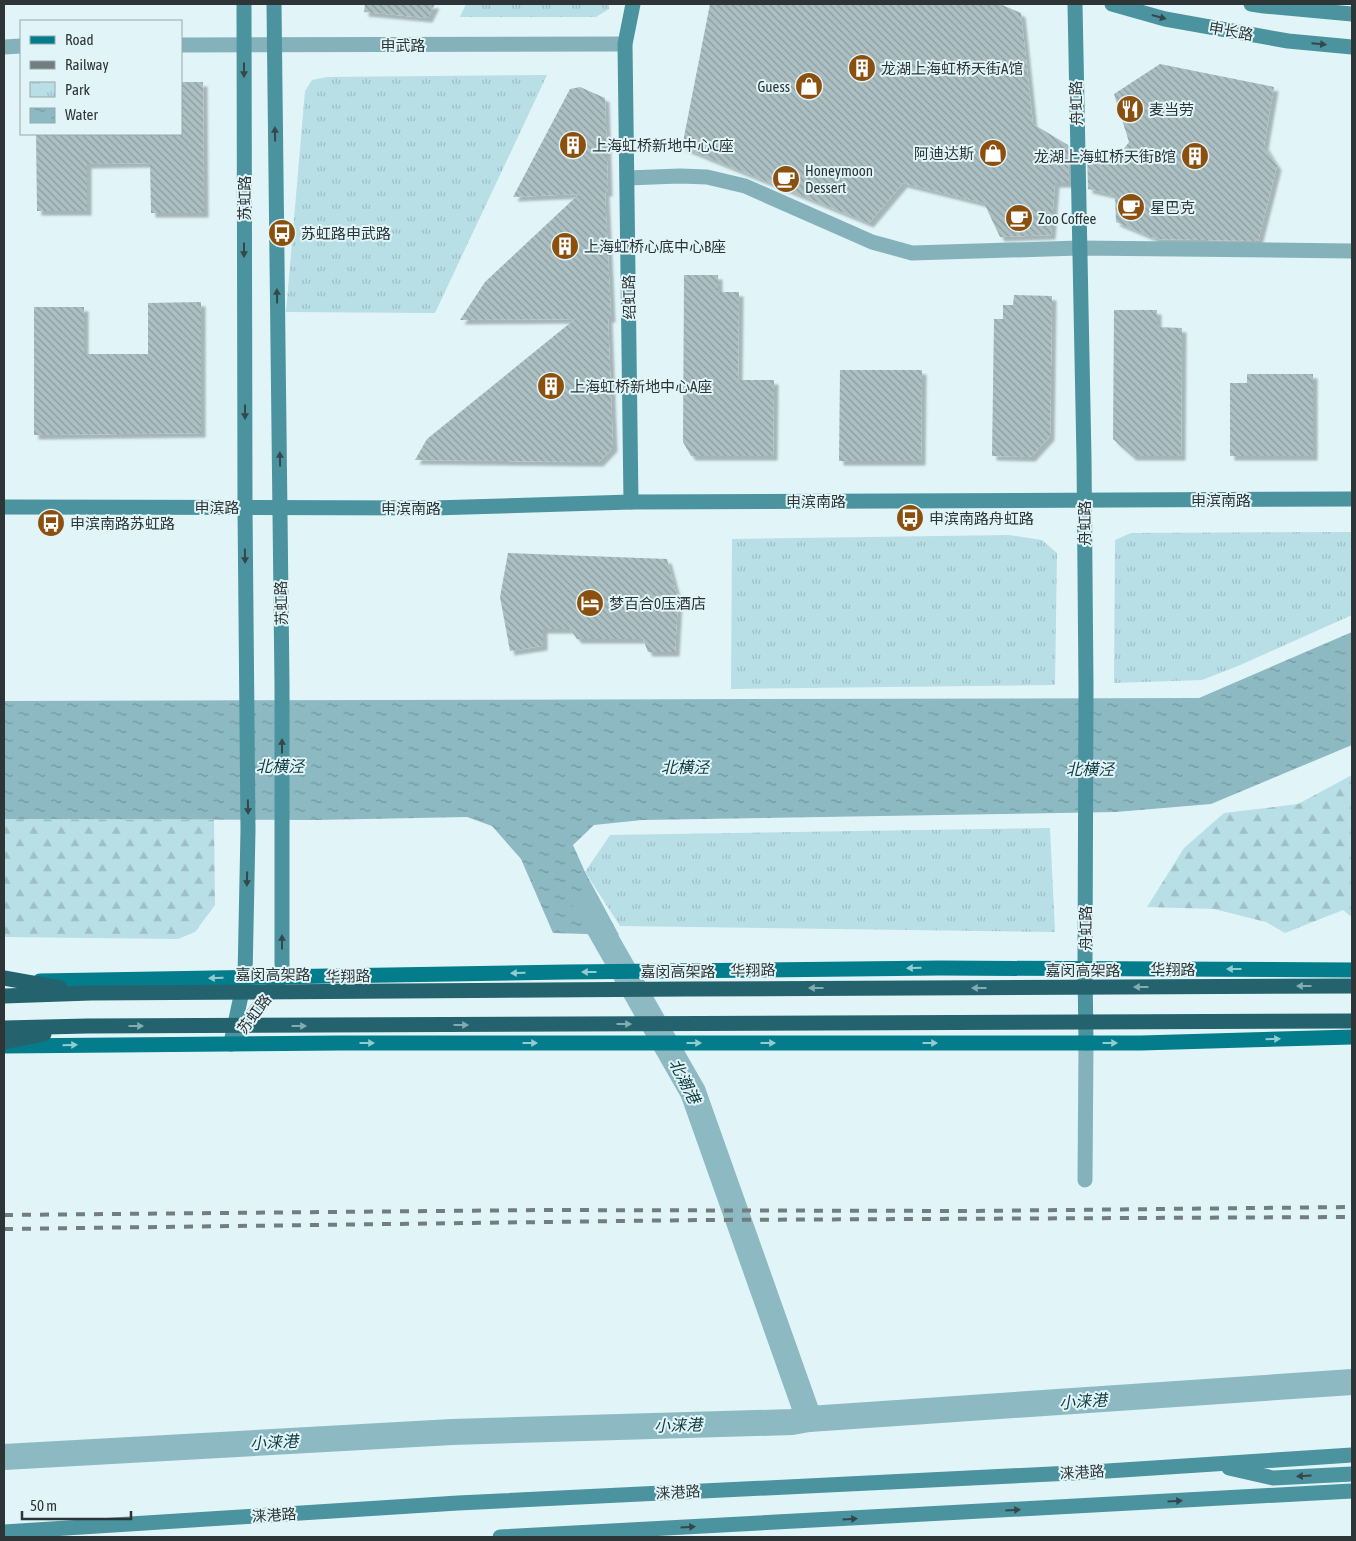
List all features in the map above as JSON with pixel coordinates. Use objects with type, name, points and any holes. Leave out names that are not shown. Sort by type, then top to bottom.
[{"type":"highway","points":[[4,980],[91,993]]},
{"type":"highway","name":"嘉闵高架路","points":[[4,996],[91,993],[687,988],[1352,986]]},
{"type":"highway","points":[[4,1028],[88,1026],[1352,1021]]},
{"type":"highway","points":[[4,1042],[88,1026]]},
{"type":"main road","name":"苏虹路","points":[[231,1044],[245,977],[248,830],[244,4]]},
{"type":"main road","name":"苏虹路","points":[[231,1044],[282,976],[282,685],[274,4]]},
{"type":"main road","name":"绍虹路","points":[[631,502],[625,44],[633,4]]},
{"type":"main road","name":"舟虹路","points":[[1075,4],[1086,687],[1086,1043]]},
{"type":"main road","name":"申长路","points":[[1112,4],[1174,21],[1288,41],[1352,46]]},
{"type":"main road","name":"申长路","points":[[1252,4],[1352,14]]},
{"type":"main road","name":"申滨南路","points":[[280,507],[433,508],[631,502],[1352,499]]},
{"type":"main road","name":"申滨路","points":[[4,507],[280,507]]},
{"type":"main road","name":"华翔路","points":[[4,980],[940,968],[1352,970]]},
{"type":"main road","points":[[4,1046],[1141,1043],[1352,1037]]},
{"type":"main road","name":"涞港路","points":[[4,1532],[458,1502],[1092,1472],[1352,1456]]},
{"type":"main road","points":[[1211,1464],[1273,1478],[1352,1474]]},
{"type":"main road","points":[[500,1537],[1352,1491]]},
{"type":"street","name":"申武路","points":[[182,45],[625,44]]},
{"type":"street","points":[[4,46],[20,46]]},
{"type":"street","points":[[627,178],[707,177],[745,186],[872,242],[912,253],[1079,248],[1352,251]]},
{"type":"street","points":[[1085,1180],[1086,1043]]},
{"type":"green space","points":[[466,4],[609,4],[609,9],[596,17],[460,17]]},
{"type":"green space","points":[[547,75],[435,313],[286,312],[305,91],[312,80],[327,77]]},
{"type":"green space","points":[[1352,532],[1352,615],[1202,680],[1114,683],[1115,540],[1131,533]]},
{"type":"green space","points":[[1009,535],[1042,540],[1057,553],[1055,685],[731,689],[732,539]]},
{"type":"green space","points":[[1352,775],[1352,917],[1343,910],[1285,933],[1266,922],[1214,909],[1147,907],[1184,848],[1224,813],[1298,804]]},
{"type":"green space","points":[[4,819],[214,820],[215,905],[195,932],[178,939],[4,937]]},
{"type":"green space","points":[[1050,828],[1055,932],[620,926],[585,872],[610,835]]},
{"type":"water","name":"北横泾","points":[[1352,632],[1352,745],[1211,804],[1116,812],[642,820],[594,825],[573,845],[585,872],[619,935],[553,933],[521,859],[492,826],[467,817],[316,820],[4,819],[4,701],[1199,698]]},
{"type":"building","points":[[365,4],[435,4],[428,18],[364,12]]},
{"type":"building","name":"龙湖上海虹桥天街A馆","points":[[710,4],[1000,4],[1021,13],[1033,124],[1068,145],[1069,183],[1055,183],[1051,235],[1000,237],[984,203],[903,183],[869,223],[682,147]]},
{"type":"building","name":"龙湖上海虹桥天街B馆","points":[[1160,64],[1274,87],[1264,145],[1277,166],[1258,241],[1157,239],[1116,222],[1115,195],[1088,189],[1087,152],[1115,161],[1129,142],[1114,94]]},
{"type":"building","points":[[182,82],[203,82],[204,213],[151,213],[150,163],[87,164],[87,211],[37,211],[36,135],[182,135]]},
{"type":"building","points":[[580,87],[605,98],[608,192],[605,192],[611,318],[608,318],[613,447],[599,462],[415,460],[427,439],[575,319],[460,320],[485,282],[579,194],[513,197],[570,89]]},
{"type":"building","points":[[684,275],[718,275],[718,292],[739,292],[738,380],[774,380],[773,456],[691,456],[683,442]]},
{"type":"building","points":[[1014,295],[1052,296],[1050,436],[1031,457],[992,456],[994,319],[1003,319],[1003,305],[1013,305]]},
{"type":"building","points":[[201,302],[201,433],[34,435],[34,307],[84,307],[84,354],[148,354],[148,303]]},
{"type":"building","points":[[1114,310],[1157,310],[1157,327],[1182,328],[1181,456],[1132,456],[1113,439]]},
{"type":"building","points":[[840,370],[922,370],[921,461],[839,461]]},
{"type":"building","points":[[1247,374],[1313,374],[1313,456],[1230,456],[1230,383],[1247,383]]},
{"type":"building","name":"梦百合0压酒店","points":[[508,553],[667,559],[678,600],[675,652],[648,652],[643,639],[577,639],[570,629],[543,629],[543,646],[510,651],[500,597]]},
{"type":"waterway","name":"北潮港","points":[[585,903],[693,1092],[809,1419]]},
{"type":"waterway","name":"小涞港","points":[[4,1457],[452,1432],[792,1422],[809,1419],[1352,1382]]},
{"type":"railway","points":[[4,1215],[541,1210],[969,1211],[1352,1207]]},
{"type":"railway","points":[[4,1229],[700,1220],[1352,1217]]},
{"type":"place","name":"龙湖上海虹桥天街A馆","points":[[862,68]]},
{"type":"place","name":"Guess","points":[[809,86]]},
{"type":"place","name":"麦当劳","points":[[1130,109]]},
{"type":"place","name":"上海虹桥新地中心C座","points":[[573,145]]},
{"type":"place","name":"阿迪达斯","points":[[993,153]]},
{"type":"place","name":"龙湖上海虹桥天街B馆","points":[[1195,156]]},
{"type":"place","name":"Honeymoon Dessert","points":[[786,179]]},
{"type":"place","name":"星巴克","points":[[1131,207]]},
{"type":"place","name":"Zoo Coffee","points":[[1019,218]]},
{"type":"place","name":"苏虹路申武路","points":[[282,233]]},
{"type":"place","name":"上海虹桥心底中心B座","points":[[565,246]]},
{"type":"place","name":"上海虹桥新地中心A座","points":[[551,386]]},
{"type":"place","name":"申滨南路舟虹路","points":[[910,518]]},
{"type":"place","name":"申滨南路苏虹路","points":[[51,523]]},
{"type":"place","name":"梦百合0压酒店","points":[[590,603]]}]
